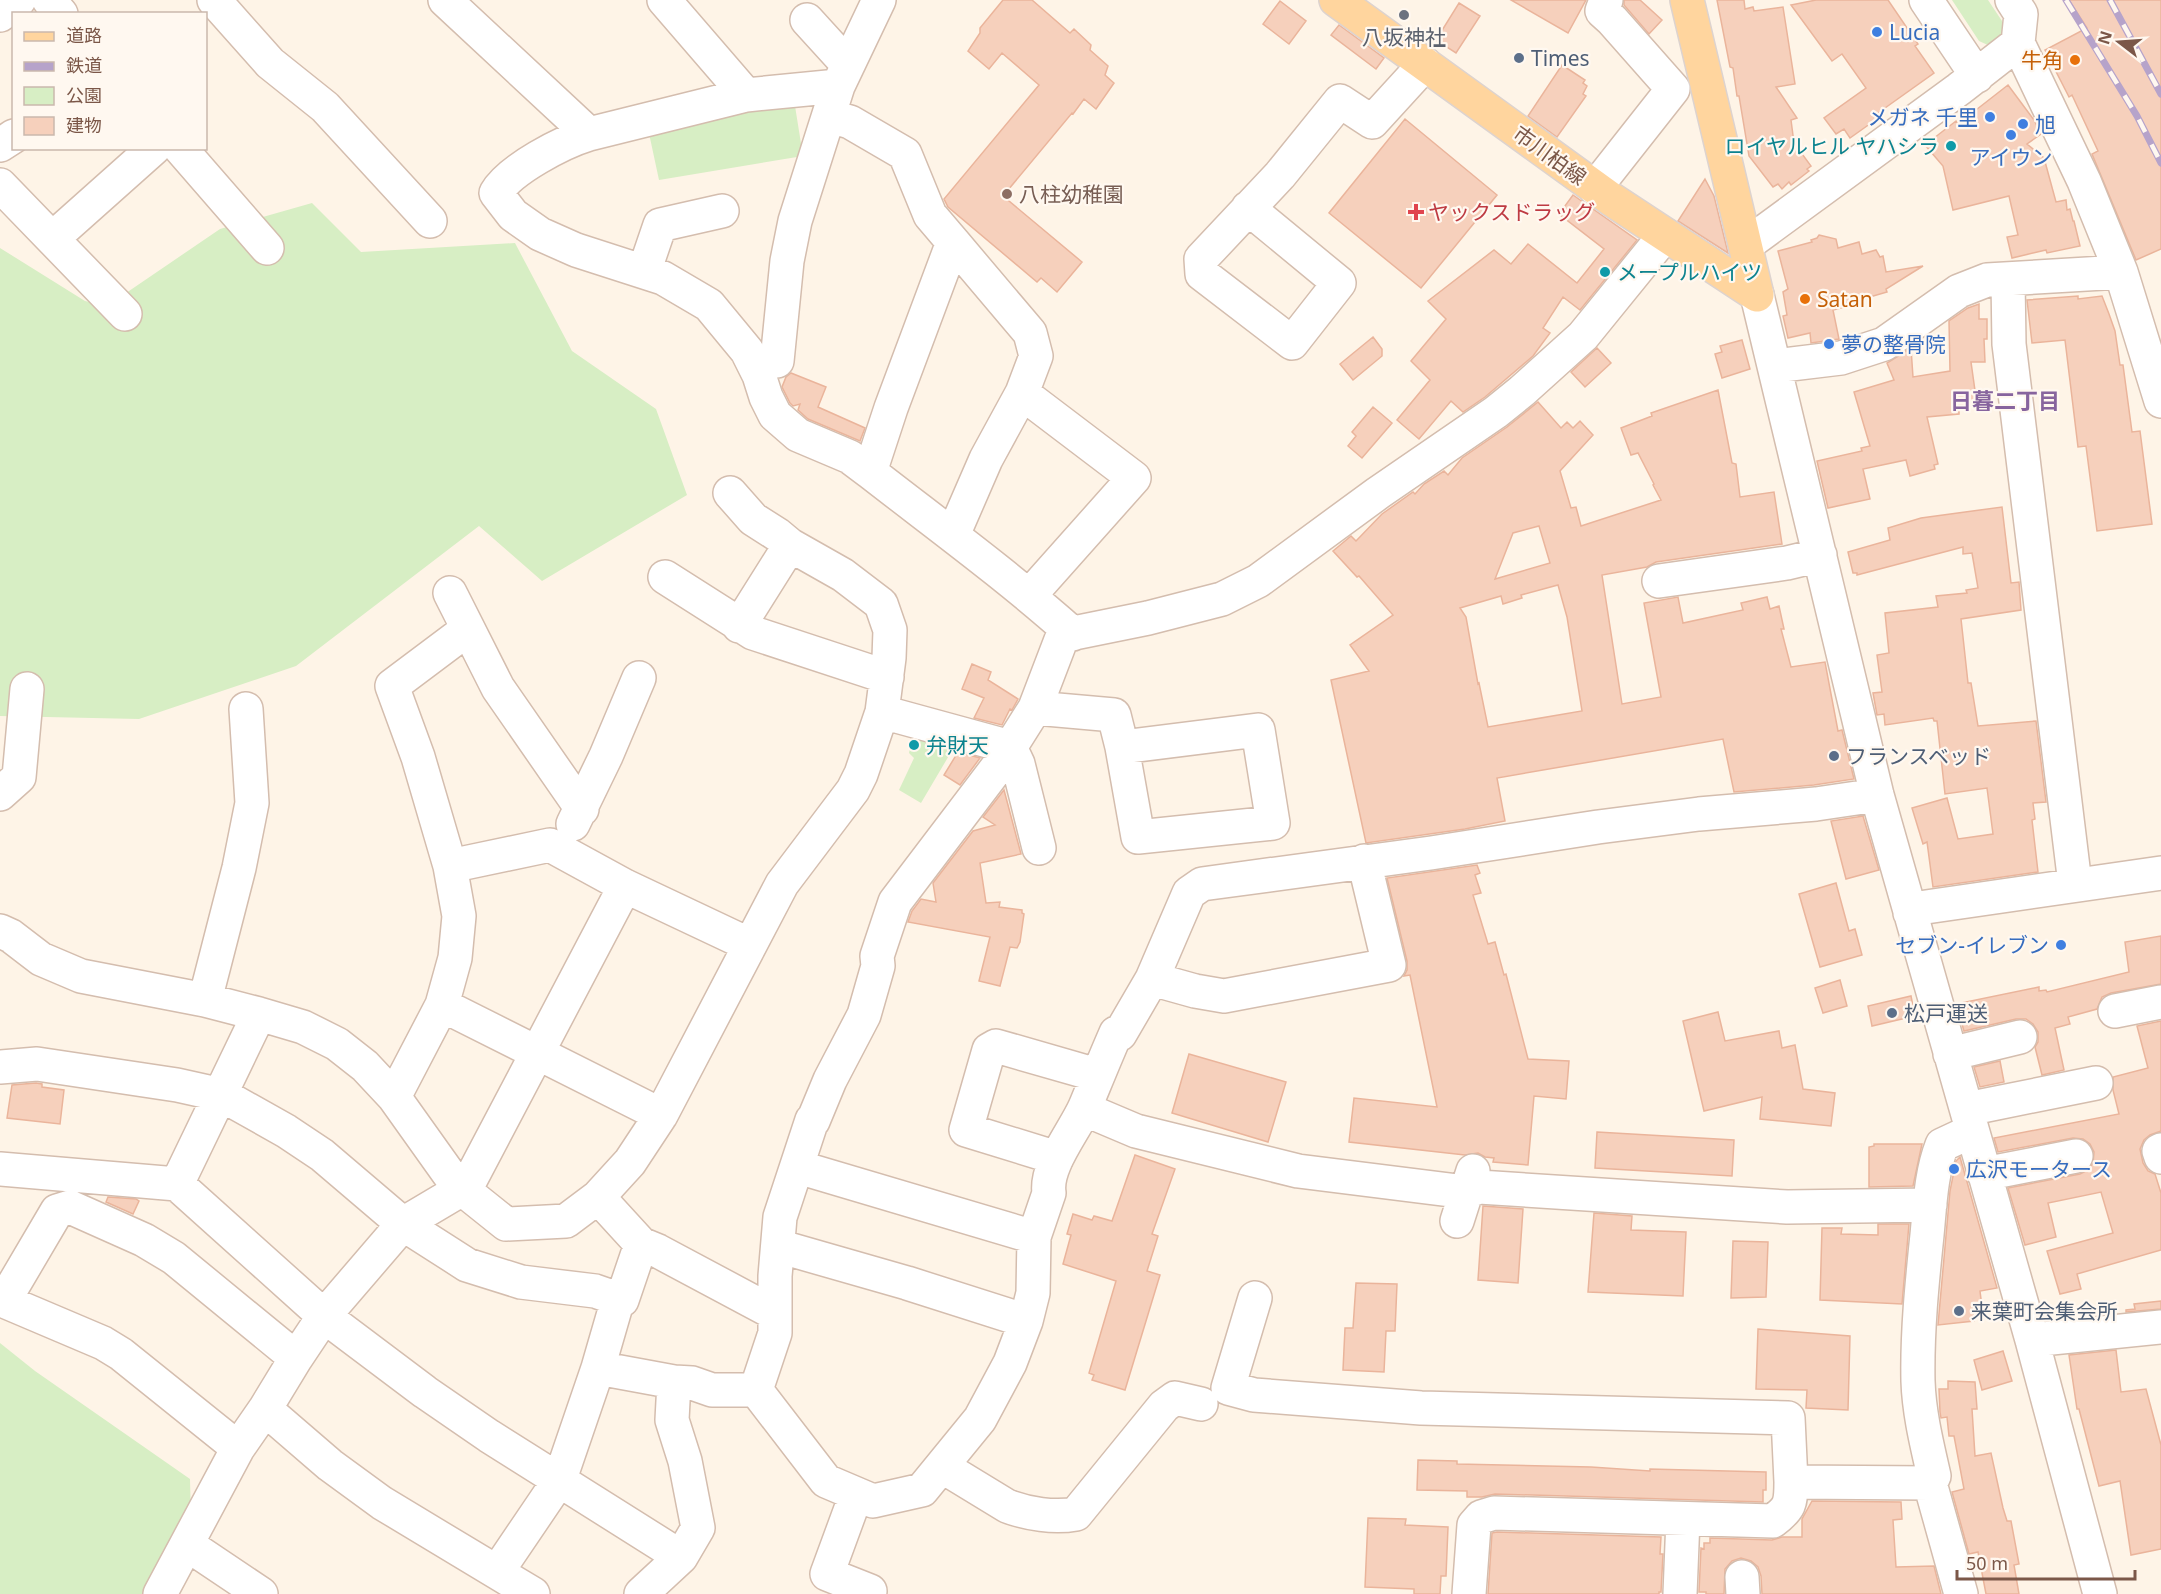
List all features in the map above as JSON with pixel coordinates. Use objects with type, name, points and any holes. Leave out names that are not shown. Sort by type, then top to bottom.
[{"type":"main road","name":"市川柏線","points":[[1336,0],[1595,188],[1757,295]]},
{"type":"main road","points":[[1687,0],[1757,295]]},
{"type":"street","points":[[0,15],[19,0]]},
{"type":"street","points":[[50,0],[59,12]]},
{"type":"street","points":[[214,0],[270,63],[325,107],[430,221]]},
{"type":"street","points":[[445,0],[590,134]]},
{"type":"street","points":[[664,0],[746,95]]},
{"type":"street","points":[[777,361],[787,261],[795,221],[838,89],[879,0]]},
{"type":"street","points":[[1606,0],[1602,11],[1673,89],[1672,92],[1715,119]]},
{"type":"street","points":[[1694,0],[1695,33]]},
{"type":"street","points":[[1926,0],[1977,76]]},
{"type":"street","points":[[2012,0],[2021,14],[2018,43],[2084,181],[2121,272],[2161,401]]},
{"type":"street","points":[[807,20],[850,122],[904,154],[930,215],[1030,333],[1036,356],[1022,393],[986,459],[953,535]]},
{"type":"street","points":[[1746,245],[1977,76],[2018,43]]},
{"type":"street","points":[[1248,208],[1280,175],[1340,101],[1372,122],[1425,64]]},
{"type":"street","points":[[838,89],[746,95],[574,138],[521,168],[496,193],[513,215],[540,234],[576,250],[663,278],[709,305],[747,351],[775,415],[798,435],[850,457],[953,535],[1073,634]]},
{"type":"street","points":[[1595,188],[1672,92]]},
{"type":"street","points":[[53,238],[152,150]]},
{"type":"street","points":[[182,150],[267,248]]},
{"type":"street","points":[[0,185],[125,314]]},
{"type":"street","points":[[644,272],[660,225],[722,211]]},
{"type":"street","points":[[756,1390],[775,1332],[774,1313],[780,1217],[812,1120],[864,1015],[878,966],[877,956],[895,902],[1010,747],[1035,708],[1061,640],[1073,634],[1222,599],[1258,581],[1378,493],[1496,412],[1522,391],[1583,336],[1665,235]]},
{"type":"street","points":[[870,472],[891,408],[953,242]]},
{"type":"street","points":[[1775,366],[1841,358],[1884,344],[1959,291],[1988,280],[2121,272]]},
{"type":"street","points":[[2008,280],[2009,344],[2075,884]]},
{"type":"street","points":[[1757,295],[1877,795],[2032,1340],[2100,1594]]},
{"type":"street","points":[[1022,393],[1134,478],[1029,596]]},
{"type":"street","points":[[0,931],[11,936],[41,959],[81,976],[205,1000],[259,1014],[303,1027],[337,1044],[365,1066],[394,1097],[456,1184],[506,1224],[566,1221],[598,1197],[630,1162],[661,1115],[782,884],[854,790],[882,712],[890,658],[890,630],[881,604],[843,575],[790,545],[753,519],[730,493]]},
{"type":"street","points":[[740,626],[790,545]]},
{"type":"street","points":[[1659,581],[1787,563],[1820,555]]},
{"type":"street","points":[[665,577],[753,633],[886,677]]},
{"type":"street","points":[[450,593],[498,688],[582,809]]},
{"type":"street","points":[[394,1097],[442,1005],[455,958],[459,916],[450,866],[418,757],[393,686],[468,629]]},
{"type":"street","points":[[558,850],[582,809],[639,678]]},
{"type":"street","points":[[0,794],[19,777],[27,689]]},
{"type":"street","points":[[1035,708],[1114,715],[1138,837],[1273,823],[1258,730],[1122,747]]},
{"type":"street","points":[[205,1000],[239,868],[252,803],[246,709]]},
{"type":"street","points":[[882,712],[1010,747],[1018,764],[1039,848]]},
{"type":"street","points":[[756,1390],[825,1481],[873,1501],[922,1490],[980,1419],[1010,1363],[1026,1321],[1033,1293],[1034,1237],[1049,1193],[1053,1173],[1084,1109],[1116,1033],[1119,1034],[1152,979],[1189,893],[1202,884],[1621,824],[1699,814],[1805,805],[1877,795]]},
{"type":"street","points":[[450,866],[550,845],[625,886],[750,945]]},
{"type":"street","points":[[1152,979],[1224,996],[1389,965],[1364,861]]},
{"type":"street","points":[[1910,913],[1926,907],[2161,873]]},
{"type":"street","points":[[160,1594],[238,1448],[324,1316],[403,1224],[463,1190],[625,886]]},
{"type":"street","points":[[2115,1011],[2161,1002]]},
{"type":"street","points":[[442,1005],[661,1115]]},
{"type":"street","points":[[177,1184],[222,1095],[259,1014]]},
{"type":"street","points":[[1950,1054],[2020,1037]]},
{"type":"street","points":[[1053,1173],[966,1130],[989,1050],[996,1046],[1097,1075]]},
{"type":"street","points":[[0,1067],[37,1064],[177,1085],[222,1095],[286,1131],[321,1155],[403,1224],[467,1265],[521,1282],[595,1291],[622,1300],[641,1244]]},
{"type":"street","points":[[1961,1594],[1930,1483],[1934,1476],[1923,1423],[1918,1383],[1920,1298],[1936,1161],[1942,1144],[1970,1120],[2096,1083]]},
{"type":"street","points":[[1084,1109],[1136,1131],[1298,1171],[1466,1193],[1479,1187],[1787,1207],[1930,1205]]},
{"type":"street","points":[[2161,1150],[2159,1151],[2161,1157]]},
{"type":"street","points":[[1984,1174],[2076,1156]]},
{"type":"street","points":[[798,1167],[1034,1237]]},
{"type":"street","points":[[0,1169],[177,1184],[324,1316],[425,1392],[489,1436],[681,1557]]},
{"type":"street","points":[[56,1175],[57,1211],[4,1301],[103,1343],[238,1448]]},
{"type":"street","points":[[598,1197],[641,1244],[774,1313]]},
{"type":"street","points":[[57,1211],[70,1207],[144,1240],[174,1258],[296,1358]]},
{"type":"street","points":[[778,1246],[907,1283],[1026,1321]]},
{"type":"street","points":[[1255,1298],[1228,1388],[1254,1395],[1421,1408],[1788,1418],[1791,1499],[1787,1510],[1773,1521],[1494,1512],[1481,1517],[1474,1525],[1470,1594]]},
{"type":"street","points":[[496,1572],[560,1479],[598,1368],[618,1299]]},
{"type":"street","points":[[2032,1340],[2161,1327]]},
{"type":"street","points":[[598,1368],[674,1382],[692,1383],[712,1390],[756,1390]]},
{"type":"street","points":[[641,1594],[681,1557],[698,1528],[685,1461],[672,1420],[674,1382]]},
{"type":"street","points":[[942,1467],[1017,1510],[1062,1516],[1076,1514],[1164,1406],[1175,1398],[1202,1404]]},
{"type":"street","points":[[265,1409],[330,1465],[382,1503],[533,1594]]},
{"type":"street","points":[[1791,1482],[1930,1483]]},
{"type":"street","points":[[856,1495],[827,1574],[870,1591]]},
{"type":"street","points":[[1680,1594],[1683,1519]]},
{"type":"street","points":[[188,1545],[261,1594]]},
{"type":"green space","points":[[1952,0],[1988,0],[2002,21],[2002,33],[1990,46],[1979,41]]},
{"type":"green space","points":[[762,102],[795,106],[803,156],[659,180],[647,124]]},
{"type":"green space","points":[[312,203],[361,252],[515,243],[572,351],[656,409],[687,495],[542,581],[479,526],[296,666],[139,719],[0,716],[0,248],[85,301],[107,306],[220,229]]},
{"type":"green space","points":[[913,735],[957,742],[921,803],[899,790],[914,758],[909,753]]},
{"type":"green space","points":[[0,1343],[35,1371],[190,1479],[191,1521],[150,1594],[0,1594]]},
{"type":"building","points":[[1003,0],[1032,0],[1070,33],[1074,29],[1091,45],[1090,50],[1108,66],[1105,75],[1114,83],[1096,109],[1084,99],[1003,196],[1082,262],[1057,292],[1041,278],[1037,282],[948,207],[944,199],[1039,85],[1002,53],[989,69],[968,51],[980,33],[980,28]]},
{"type":"building","points":[[1511,0],[1586,0],[1568,33]]},
{"type":"building","points":[[1624,0],[1640,0],[1662,20],[1649,34],[1624,5]]},
{"type":"building","points":[[1717,0],[1744,0],[1745,9],[1753,7],[1754,11],[1783,7],[1795,84],[1776,87],[1797,118],[1791,120],[1794,143],[1811,166],[1807,169],[1809,171],[1791,185],[1789,182],[1782,189],[1778,184],[1773,187],[1749,156],[1739,96],[1737,96],[1733,68],[1730,67]]},
{"type":"building","points":[[1816,0],[1888,0],[1918,44],[1915,46],[1934,73],[1878,113],[1881,116],[1850,138],[1844,129],[1836,134],[1824,118],[1866,88],[1842,54],[1832,61],[1791,5]]},
{"type":"building","points":[[2069,0],[2161,0],[2161,249],[2136,260],[2092,154],[2098,151],[2072,95],[2069,97],[2045,50],[2087,28]]},
{"type":"building","points":[[1280,1],[1306,21],[1289,44],[1263,24]]},
{"type":"building","points":[[1459,3],[1480,16],[1456,53],[1436,40]]},
{"type":"building","points":[[1339,25],[1384,58],[1376,69],[1331,35]]},
{"type":"building","points":[[1562,65],[1585,80],[1583,83],[1587,86],[1583,94],[1586,96],[1557,137],[1528,116]]},
{"type":"building","points":[[2008,85],[2034,120],[2041,134],[2027,144],[2044,158],[2056,202],[2066,200],[2067,210],[2070,209],[2080,246],[2047,253],[2046,250],[2012,258],[2007,237],[2018,235],[2009,196],[1953,210],[1943,166],[1925,145],[1956,121],[1958,124]]},
{"type":"building","points":[[1405,119],[1497,195],[1421,288],[1329,213]]},
{"type":"building","points":[[1705,179],[1714,196],[1728,253],[1678,221]]},
{"type":"building","points":[[1573,195],[1637,240],[1580,310],[1563,297],[1543,328],[1550,333],[1533,356],[1485,397],[1463,412],[1451,401],[1419,439],[1397,420],[1430,380],[1411,361],[1446,319],[1428,301],[1494,250],[1511,264],[1528,244],[1577,283],[1604,249],[1559,214]]},
{"type":"building","points":[[1819,235],[1836,239],[1838,248],[1859,242],[1862,254],[1876,250],[1880,257],[1883,256],[1886,272],[1923,266],[1886,289],[1887,292],[1833,310],[1839,339],[1811,343],[1810,333],[1788,338],[1783,316],[1787,315],[1783,292],[1788,289],[1778,251],[1812,242],[1811,240]]},
{"type":"building","points":[[2078,296],[2078,299],[2102,296],[2115,331],[2120,365],[2123,365],[2132,432],[2140,431],[2152,524],[2097,531],[2086,446],[2078,447],[2065,340],[2032,343],[2027,300]]},
{"type":"building","points":[[1979,304],[1979,319],[1987,319],[1987,339],[1984,339],[1985,362],[1971,362],[1977,405],[1959,408],[1959,414],[1927,417],[1938,464],[1934,465],[1935,469],[1910,476],[1906,460],[1863,469],[1870,499],[1828,508],[1817,461],[1862,451],[1861,448],[1870,446],[1854,392],[1894,380],[1887,363],[1911,348],[1913,377],[1950,371],[1949,321],[1968,308]]},
{"type":"building","points":[[1373,337],[1382,349],[1382,356],[1353,380],[1340,364]]},
{"type":"building","points":[[1742,340],[1750,369],[1722,378],[1715,354],[1722,352],[1720,346]]},
{"type":"building","points":[[1597,348],[1611,363],[1585,387],[1571,372]]},
{"type":"building","points":[[791,373],[826,387],[818,407],[865,428],[860,441],[808,419],[798,410],[800,404],[793,406],[782,387],[786,377]]},
{"type":"building","points":[[1718,390],[1732,463],[1736,464],[1740,497],[1774,492],[1782,544],[1656,562],[1647,567],[1602,575],[1622,704],[1661,697],[1644,603],[1678,597],[1683,623],[1743,610],[1741,603],[1767,597],[1770,609],[1779,606],[1784,629],[1781,629],[1791,667],[1825,662],[1838,731],[1842,730],[1854,779],[1734,792],[1723,739],[1497,778],[1505,821],[1366,843],[1331,680],[1369,671],[1350,645],[1393,615],[1359,576],[1357,577],[1333,551],[1351,536],[1356,541],[1382,514],[1413,492],[1415,494],[1424,484],[1444,471],[1448,475],[1462,458],[1538,402],[1561,428],[1567,422],[1573,428],[1580,421],[1593,435],[1560,471],[1571,508],[1576,507],[1581,526],[1661,500],[1638,453],[1631,455],[1621,428],[1652,416],[1651,413]],"holes":[[[1539,526],[1550,563],[1495,579],[1513,533]],[[1558,585],[1567,617],[1582,711],[1488,727],[1466,617],[1460,608],[1501,596],[1503,604],[1522,598],[1521,595]]]},
{"type":"building","points":[[1373,407],[1392,423],[1362,458],[1348,446],[1356,436],[1352,432]]},
{"type":"building","points":[[2002,507],[2011,583],[2019,582],[2021,610],[1961,619],[1968,683],[1971,683],[1978,726],[2036,721],[2046,802],[2033,803],[2035,819],[2032,820],[2038,872],[1933,887],[1927,842],[1923,844],[1912,808],[1947,798],[1958,839],[1993,834],[1987,788],[1945,794],[1937,721],[1933,718],[1885,725],[1884,714],[1877,715],[1873,693],[1882,692],[1877,655],[1889,653],[1885,613],[1938,607],[1936,596],[1967,593],[1966,590],[1978,588],[1972,553],[1963,554],[1963,547],[1857,575],[1853,573],[1848,552],[1890,540],[1888,528],[1921,518]]},
{"type":"building","points":[[972,664],[991,672],[988,680],[1018,699],[1002,725],[974,718],[984,698],[962,689]]},
{"type":"building","points":[[958,752],[980,758],[960,785],[944,775]]},
{"type":"building","points":[[1004,790],[1021,854],[980,863],[986,903],[1000,902],[999,907],[1022,910],[1024,914],[1020,942],[1017,948],[1010,947],[1000,986],[979,981],[990,937],[908,922],[912,911],[921,899],[936,902],[933,883],[973,831],[995,825],[983,817]]},
{"type":"building","points":[[1863,816],[1879,870],[1846,879],[1831,821]]},
{"type":"building","points":[[1477,865],[1480,873],[1475,875],[1481,893],[1473,895],[1488,944],[1495,942],[1504,975],[1506,974],[1528,1059],[1569,1061],[1566,1099],[1534,1096],[1528,1165],[1493,1162],[1494,1158],[1478,1153],[1465,1155],[1349,1142],[1354,1098],[1437,1107],[1410,975],[1404,976],[1407,961],[1387,878]]},
{"type":"building","points":[[1836,883],[1849,931],[1855,929],[1862,955],[1820,967],[1799,894]]},
{"type":"building","points":[[2161,936],[2161,984],[2111,993],[2102,997],[2097,1009],[2068,1017],[2070,1024],[2055,1028],[2064,1070],[2042,1075],[2035,1047],[2038,1042],[2038,1032],[2026,1019],[2016,1019],[1964,1031],[1956,1004],[2039,987],[2039,991],[2046,990],[2047,992],[2129,972],[2125,942]]},
{"type":"building","points":[[1840,980],[1847,1006],[1823,1013],[1815,988]]},
{"type":"building","points":[[1911,996],[1915,1016],[1872,1026],[1868,1006]]},
{"type":"building","points":[[1718,1012],[1725,1041],[1779,1031],[1782,1048],[1795,1045],[1803,1089],[1835,1093],[1831,1126],[1760,1119],[1762,1097],[1704,1111],[1683,1021]]},
{"type":"building","points":[[2161,1021],[2161,1131],[2144,1140],[2140,1149],[2143,1163],[2148,1171],[2155,1174],[2161,1193],[2161,1250],[2077,1274],[2081,1289],[2060,1294],[2047,1251],[2113,1233],[2101,1192],[2048,1203],[2056,1237],[2025,1245],[2008,1188],[2080,1174],[2088,1170],[2093,1163],[2094,1152],[2090,1144],[2083,1139],[2073,1138],[1998,1152],[1994,1138],[2119,1114],[2113,1090],[2113,1077],[2148,1068],[2137,1026]]},
{"type":"building","points":[[1189,1054],[1286,1082],[1268,1142],[1172,1113]]},
{"type":"building","points":[[2000,1061],[2004,1082],[1980,1087],[1974,1067]]},
{"type":"building","points":[[42,1084],[42,1087],[64,1090],[60,1124],[7,1118],[12,1085]]},
{"type":"building","points":[[1597,1132],[1734,1140],[1732,1176],[1595,1168]]},
{"type":"building","points":[[1874,1144],[1922,1144],[1913,1186],[1869,1187],[1869,1147]]},
{"type":"building","points":[[1135,1155],[1175,1169],[1152,1234],[1158,1236],[1147,1271],[1160,1275],[1125,1390],[1092,1380],[1094,1375],[1089,1373],[1116,1281],[1063,1264],[1071,1235],[1067,1234],[1073,1214],[1092,1220],[1094,1216],[1112,1221]]},
{"type":"building","points":[[1960,1157],[1997,1288],[1980,1291],[1982,1307],[1973,1308],[1974,1321],[1938,1325],[1950,1191],[1956,1161]]},
{"type":"building","points":[[108,1197],[139,1201],[133,1214],[106,1202]]},
{"type":"building","points":[[1483,1206],[1523,1209],[1518,1283],[1478,1280]]},
{"type":"building","points":[[1594,1213],[1632,1216],[1631,1230],[1686,1232],[1683,1296],[1588,1292]]},
{"type":"building","points":[[1878,1224],[1909,1224],[1902,1304],[1820,1300],[1822,1228],[1842,1228],[1841,1234],[1878,1235]]},
{"type":"building","points":[[1733,1241],[1768,1242],[1766,1297],[1731,1298]]},
{"type":"building","points":[[1356,1283],[1397,1284],[1395,1331],[1386,1331],[1384,1372],[1343,1370],[1345,1328],[1353,1328]]},
{"type":"building","points":[[2161,1301],[2161,1309],[2126,1312],[2126,1310],[2135,1309],[2134,1304]]},
{"type":"building","points":[[1758,1329],[1850,1336],[1848,1410],[1806,1408],[1807,1390],[1756,1389]]},
{"type":"building","points":[[2116,1350],[2121,1392],[2146,1389],[2161,1445],[2161,1549],[2131,1555],[2120,1481],[2099,1486],[2079,1409],[2077,1409],[2069,1355]]},
{"type":"building","points":[[2003,1351],[2012,1381],[1982,1390],[1974,1360]]},
{"type":"building","points":[[1948,1381],[1975,1382],[1977,1409],[1972,1409],[1975,1456],[1991,1453],[2003,1508],[2007,1521],[2011,1521],[2019,1564],[2014,1565],[2019,1594],[1986,1594],[1978,1552],[1969,1554],[1952,1492],[1964,1489],[1954,1436],[1949,1436],[1947,1417],[1941,1418],[1940,1412],[1939,1389],[1948,1389]]},
{"type":"building","points":[[1418,1460],[1457,1461],[1457,1464],[1591,1467],[1650,1471],[1650,1469],[1766,1472],[1766,1490],[1763,1490],[1763,1502],[1495,1494],[1467,1497],[1467,1491],[1417,1490]]},
{"type":"building","points":[[1812,1501],[1901,1502],[1902,1519],[1893,1520],[1896,1567],[1934,1566],[1941,1594],[1762,1594],[1758,1567],[1751,1561],[1741,1558],[1732,1561],[1725,1569],[1724,1594],[1699,1592],[1701,1548],[1704,1549],[1704,1543],[1710,1543],[1710,1538],[1772,1540],[1782,1537],[1802,1537],[1802,1519]]},
{"type":"building","points":[[1368,1518],[1406,1519],[1405,1525],[1448,1527],[1446,1576],[1441,1576],[1440,1594],[1414,1594],[1414,1589],[1365,1587]]},
{"type":"building","points":[[1492,1533],[1661,1537],[1660,1554],[1663,1554],[1661,1592],[1659,1594],[1488,1594]]},
{"type":"railway","points":[[2066,0],[2137,116],[2161,163]]},
{"type":"railway","points":[[2110,0],[2161,94]]},
{"type":"place","name":"八坂神社","points":[[1404,15]]},
{"type":"place","name":"Lucia","points":[[1877,32]]},
{"type":"place","name":"Times","points":[[1519,58]]},
{"type":"place","name":"牛角","points":[[2075,60]]},
{"type":"place","name":"メガネ 千里","points":[[1990,117]]},
{"type":"place","name":"旭","points":[[2023,124]]},
{"type":"place","name":"アイウン","points":[[2011,135]]},
{"type":"place","name":"ロイヤルヒル ヤハシラ","points":[[1951,146]]},
{"type":"place","name":"八柱幼稚園","points":[[1007,194]]},
{"type":"place","name":"ヤックスドラッグ","points":[[1416,212]]},
{"type":"place","name":"メープルハイツ","points":[[1605,272]]},
{"type":"place","name":"Satan","points":[[1805,299]]},
{"type":"place","name":"夢の整骨院","points":[[1829,344]]},
{"type":"place","name":"弁財天","points":[[914,745]]},
{"type":"place","name":"フランスベッド","points":[[1834,756]]},
{"type":"place","name":"セブン-イレブン","points":[[2061,945]]},
{"type":"place","name":"松戸運送","points":[[1892,1013]]},
{"type":"place","name":"広沢モータース","points":[[1954,1169]]},
{"type":"place","name":"来葉町会集会所","points":[[1959,1311]]},
{"type":"district","name":"日暮二丁目","points":[[2005,400]]}]
